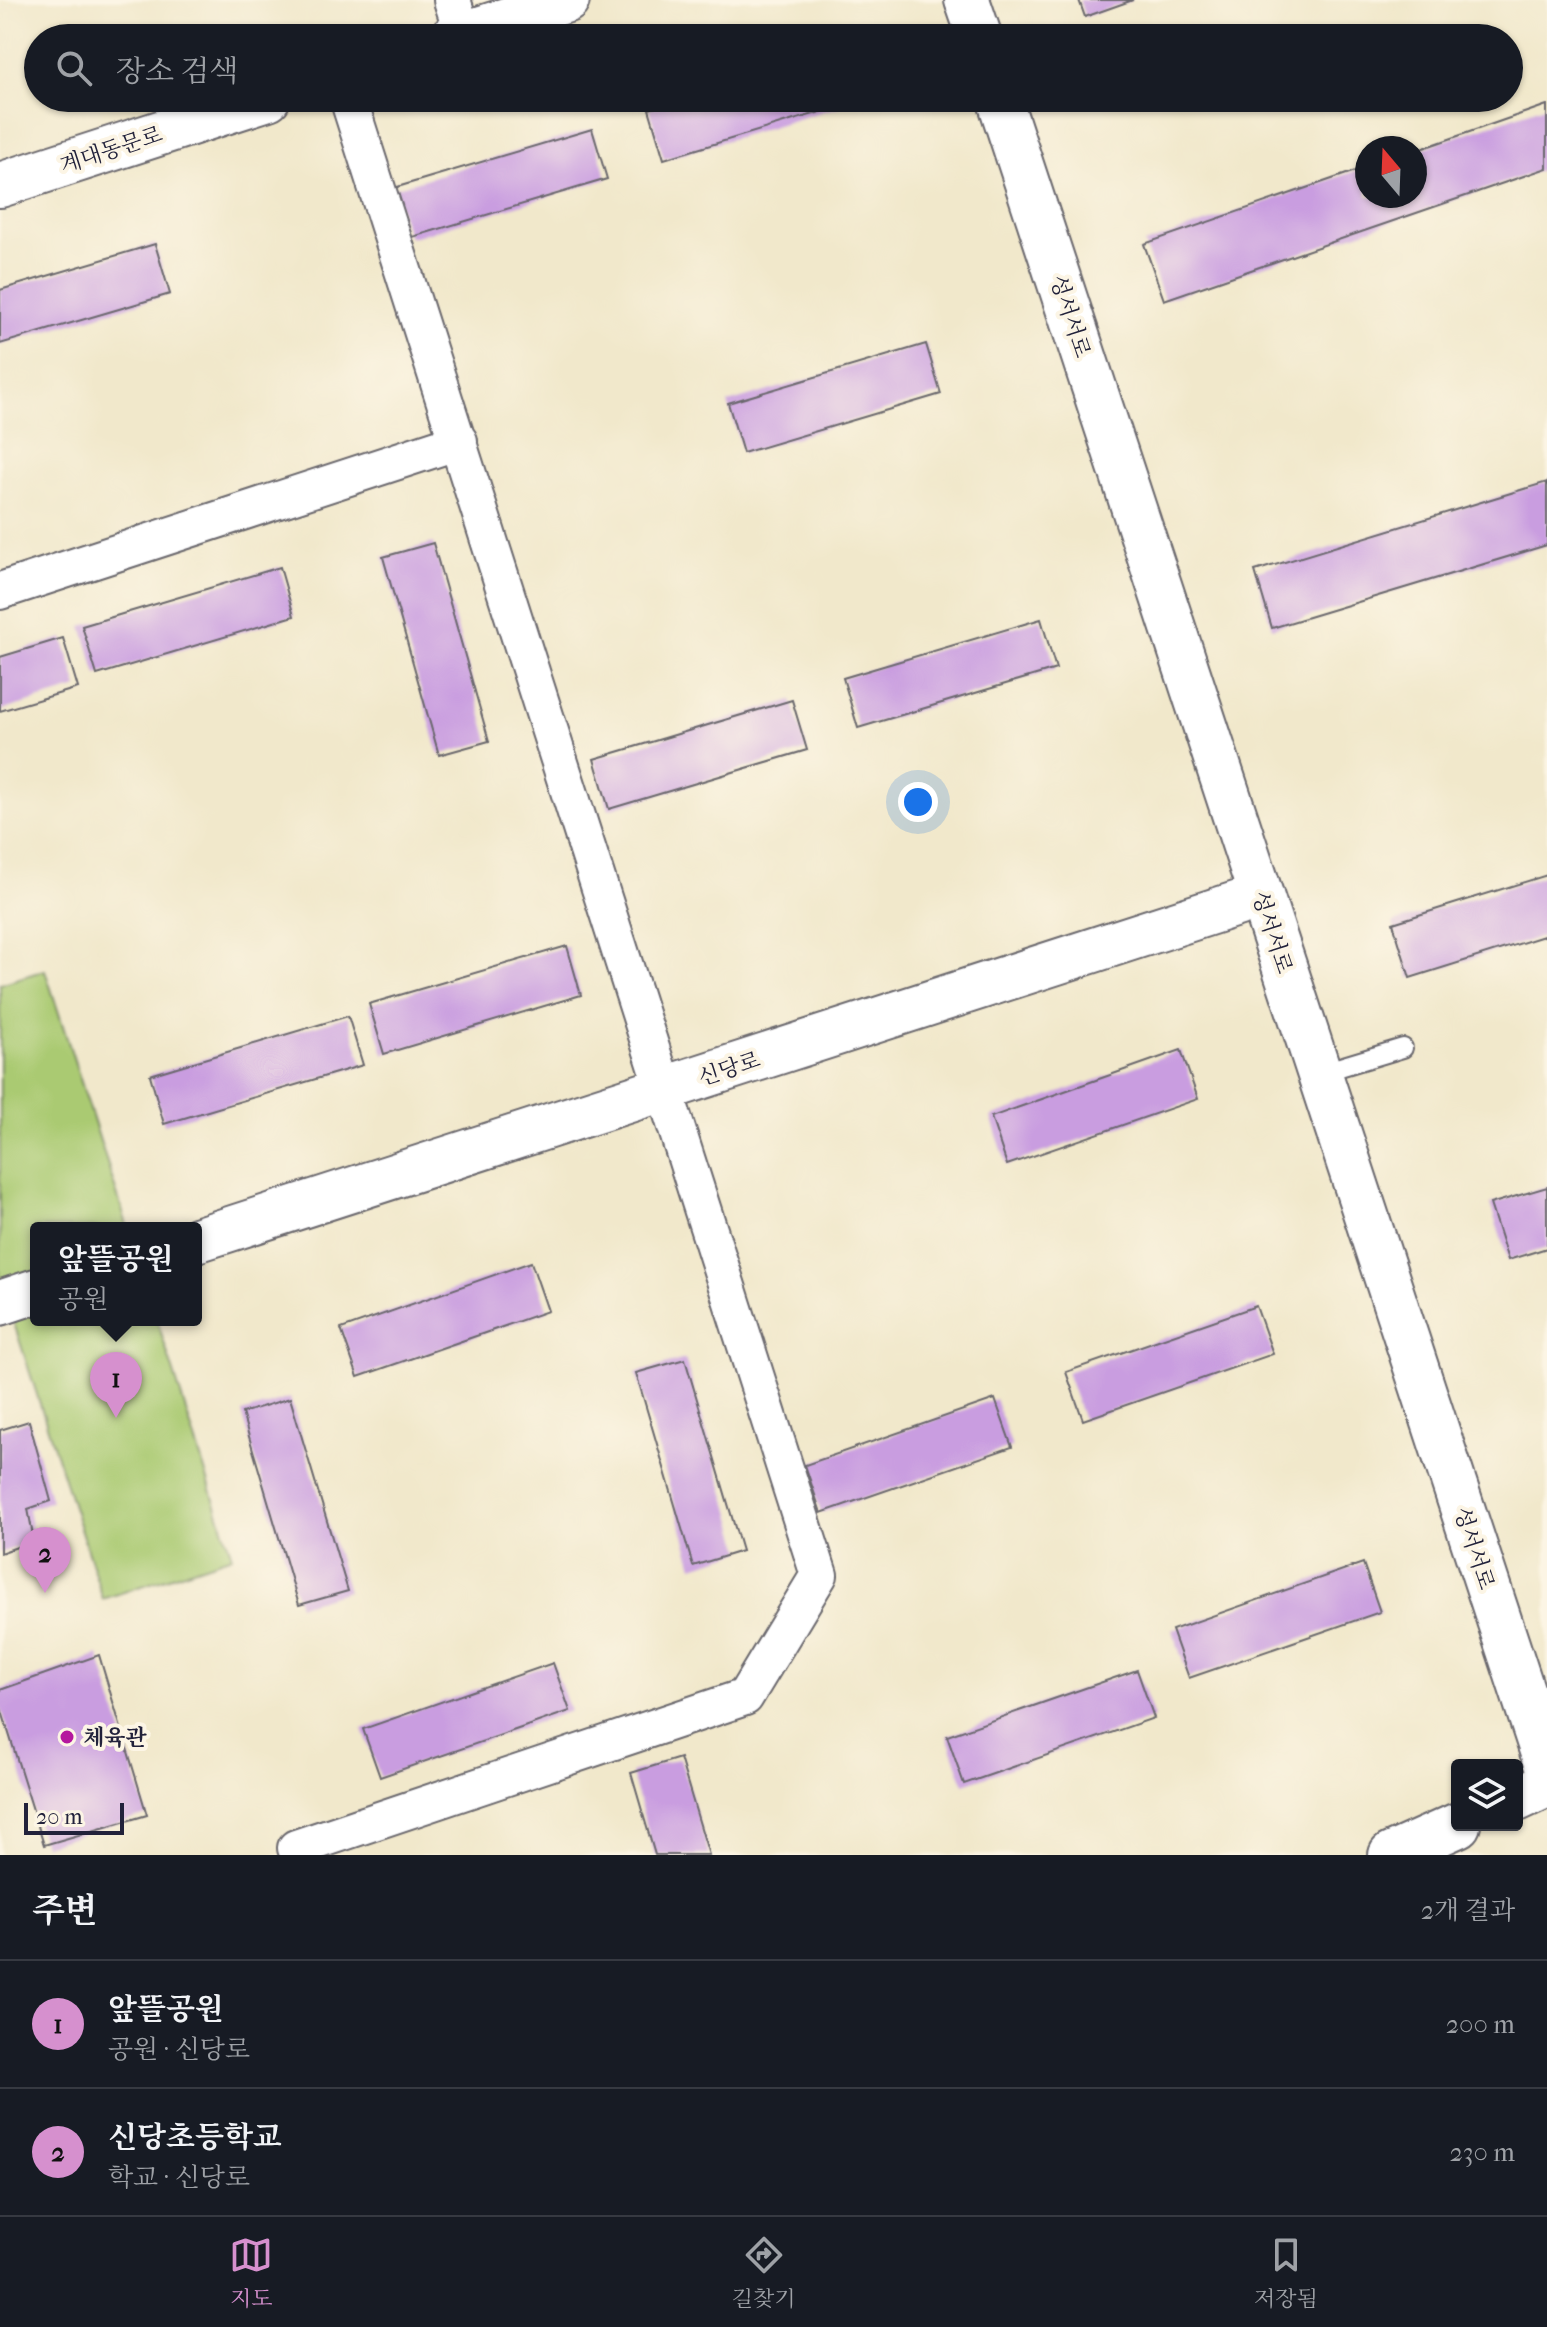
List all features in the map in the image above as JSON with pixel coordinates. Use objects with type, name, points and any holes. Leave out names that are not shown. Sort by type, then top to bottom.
[{"type":"main road","points":[[456,24],[567,0]]},
{"type":"main road","points":[[967,0],[975,24]]},
{"type":"main road","name":"계대동문로","points":[[0,185],[225,112]]},
{"type":"main road","name":"성서서로","points":[[1004,112],[1547,1766]]},
{"type":"main road","name":"신당로","points":[[202,1238],[1261,896]]},
{"type":"main road","points":[[0,1303],[30,1293]]},
{"type":"main road","points":[[1523,1796],[1547,1785]]},
{"type":"main road","points":[[1391,1855],[1451,1828]]},
{"type":"street","points":[[296,1848],[745,1697],[819,1575],[667,1088],[353,112]]},
{"type":"street","points":[[0,591],[459,441]]},
{"type":"lane","points":[[1320,1073],[1403,1048]]},
{"type":"green space","points":[[45,970],[126,1222],[30,1222],[30,1326],[159,1326],[232,1556],[103,1599],[0,1280],[0,984]]},
{"type":"building","points":[[1079,0],[1133,0],[1085,17]]},
{"type":"building","points":[[1547,105],[1547,168],[1164,300],[1144,244],[1355,171],[1355,208],[1427,208],[1427,147]]},
{"type":"building","points":[[650,112],[821,112],[664,159]]},
{"type":"building","points":[[592,129],[607,179],[409,238],[394,188]]},
{"type":"building","points":[[155,244],[170,294],[0,344],[0,290]]},
{"type":"building","points":[[926,344],[941,394],[743,453],[728,403]]},
{"type":"building","points":[[1547,482],[1547,545],[1272,628],[1255,571]]},
{"type":"building","points":[[433,543],[489,741],[439,755],[383,557]]},
{"type":"building","points":[[280,567],[294,616],[97,675],[82,626]]},
{"type":"building","points":[[1041,619],[1056,669],[858,728],[843,678]]},
{"type":"building","points":[[63,638],[78,688],[0,711],[0,657]]},
{"type":"building","points":[[792,700],[807,750],[609,809],[594,759]]},
{"type":"building","points":[[1547,875],[1547,935],[1410,978],[1393,923]]},
{"type":"building","points":[[567,946],[581,995],[384,1054],[369,1004]]},
{"type":"building","points":[[348,1016],[363,1065],[164,1124],[150,1075]]},
{"type":"building","points":[[1181,1050],[1198,1099],[1007,1165],[991,1117]]},
{"type":"building","points":[[1547,1187],[1547,1248],[1508,1260],[1490,1204]]},
{"type":"building","points":[[531,1262],[548,1311],[358,1377],[341,1329]]},
{"type":"building","points":[[1256,1306],[1273,1354],[1083,1420],[1066,1372]]},
{"type":"building","points":[[685,1359],[742,1551],[693,1566],[636,1373]]},
{"type":"building","points":[[290,1398],[348,1591],[299,1605],[242,1413]]},
{"type":"building","points":[[995,1399],[1012,1447],[821,1513],[805,1465]]},
{"type":"building","points":[[29,1421],[51,1501],[28,1509],[34,1541],[0,1553],[0,1430]]},
{"type":"building","points":[[1363,1563],[1380,1612],[1189,1678],[1172,1630]]},
{"type":"building","name":"체육관","points":[[99,1655],[147,1815],[44,1845],[0,1705],[0,1690]]},
{"type":"building","points":[[553,1663],[570,1711],[380,1777],[363,1729]]},
{"type":"building","points":[[1137,1670],[1154,1718],[964,1784],[947,1736]]},
{"type":"building","points":[[680,1758],[709,1855],[655,1855],[631,1773]]},
{"type":"place","name":"앞뜰공원","points":[[116,1418]]},
{"type":"place","name":"신당초등학교","points":[[45,1593]]},
{"type":"place","name":"체육관","points":[[67,1737]]}]
